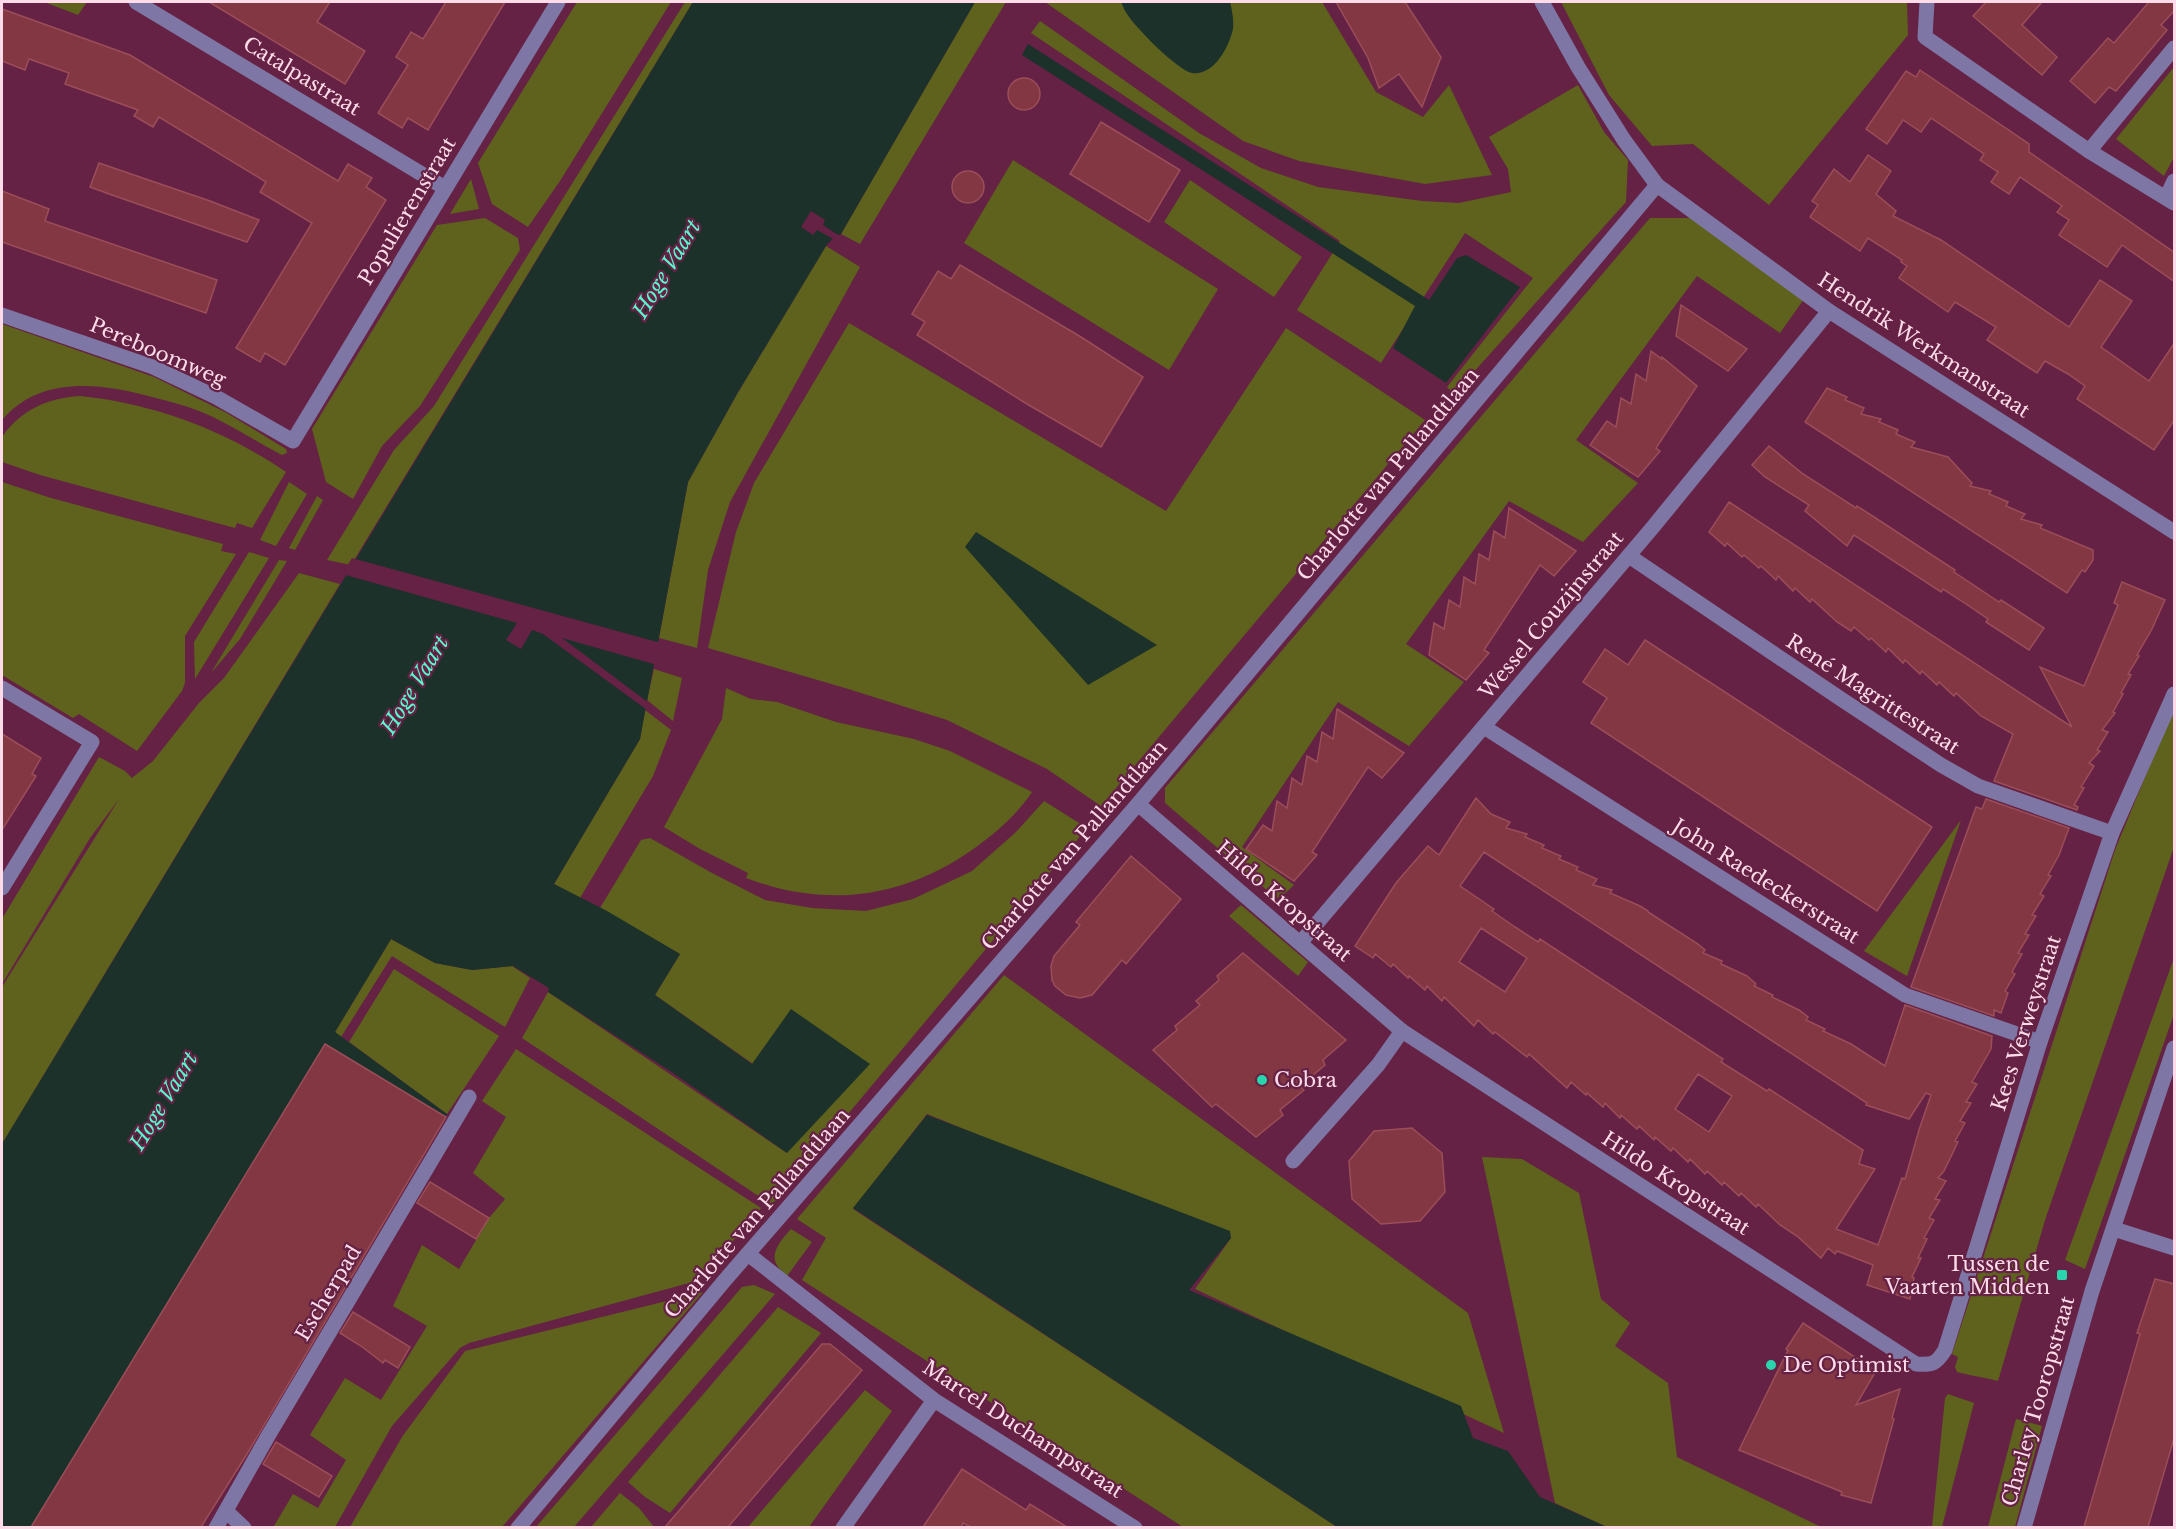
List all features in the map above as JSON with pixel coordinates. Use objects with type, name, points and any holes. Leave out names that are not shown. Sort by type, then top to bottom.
[{"type":"street","name":"Catalpastraat","points":[[136,2],[445,188]]},
{"type":"street","name":"Populierenstraat","points":[[293,441],[558,2]]},
{"type":"street","name":"Hendrik Werkmanstraat","points":[[1542,2],[1578,67],[1624,140],[1657,185],[1830,310],[2175,532]]},
{"type":"street","points":[[1927,2],[1925,37],[2089,152],[2170,200],[2175,181]]},
{"type":"street","points":[[2089,152],[2175,48]]},
{"type":"street","name":"Charlotte van Pallandtlaan","points":[[518,1527],[748,1254],[1138,804],[1657,185]]},
{"type":"street","name":"Wessel Couzijnstraat","points":[[1300,942],[1629,556],[1830,310]]},
{"type":"street","name":"Pereboomweg","points":[[2,315],[127,357],[169,374],[216,397],[293,441]]},
{"type":"street","name":"René Magrittestraat","points":[[1629,556],[1941,765],[1978,786],[2112,833]]},
{"type":"street","points":[[2,688],[92,742],[2,888]]},
{"type":"street","name":"Kees Verweystraat","points":[[1928,1365],[1937,1362],[1945,1350],[2040,1042],[2112,833],[2175,694]]},
{"type":"street","name":"John Raedeckerstraat","points":[[1484,727],[1905,995],[2040,1042]]},
{"type":"street","name":"Hildo Kropstraat","points":[[1138,804],[1402,1031],[1917,1364],[1928,1365]]},
{"type":"street","points":[[1293,1161],[1382,1059],[1402,1031]]},
{"type":"street","name":"Charley Tooropstraat","points":[[2024,1527],[2089,1302],[2175,1048]]},
{"type":"street","name":"Escherpad","points":[[216,1527],[469,1097]]},
{"type":"street","points":[[2114,1229],[2175,1248]]},
{"type":"street","name":"Marcel Duchampstraat","points":[[748,1254],[934,1400],[1135,1527]]},
{"type":"street","points":[[843,1527],[934,1400]]},
{"type":"street","points":[[226,1511],[244,1527]]},
{"type":"green space","points":[[44,2],[87,2],[78,15]]},
{"type":"green space","points":[[577,2],[671,2],[560,181],[528,227],[492,204],[478,163]]},
{"type":"green space","points":[[685,2],[693,2],[351,565],[327,560],[394,450],[434,406]]},
{"type":"green space","points":[[975,2],[1006,2],[860,244],[841,234]]},
{"type":"green space","points":[[1045,2],[1322,2],[1376,92],[1423,117],[1449,85],[1492,175],[1425,184],[1299,161],[1243,141]]},
{"type":"green space","points":[[1561,2],[1907,2],[1908,35],[1769,205],[1693,144],[1652,146],[1609,95]]},
{"type":"green space","points":[[1040,21],[1199,133],[1261,168],[1318,187],[1422,201],[1459,203],[1511,192],[1508,169],[1489,137],[1578,85],[1604,132],[1628,160],[1626,202],[1454,394],[1447,387],[1533,278],[1465,233],[1381,363],[1297,310],[1340,241],[1031,33]]},
{"type":"green space","points":[[2174,67],[2174,157],[2164,176],[2116,139]]},
{"type":"green space","points":[[1013,160],[1218,289],[1169,370],[964,243]]},
{"type":"green space","points":[[471,179],[479,209],[450,214]]},
{"type":"green space","points":[[1190,180],[1302,257],[1274,297],[1164,222]]},
{"type":"green space","points":[[485,218],[518,238],[520,250],[420,406],[382,446],[353,499],[326,482],[312,429],[437,225]]},
{"type":"green space","points":[[1650,218],[1690,218],[1804,299],[1780,333],[1697,276],[1576,440],[1638,483],[1583,542],[1509,501],[1406,644],[1464,682],[1409,746],[1338,702],[1242,847],[1294,885],[1282,896],[1276,898],[1165,803],[1165,788]]},
{"type":"green space","points":[[826,246],[860,267],[730,502],[708,570],[697,648],[659,638],[688,482],[737,394]]},
{"type":"green space","points":[[849,323],[1166,511],[1286,328],[1425,420],[1101,806],[1047,769],[947,720],[708,648],[736,532],[754,483]]},
{"type":"green space","points":[[2,324],[154,377],[225,412],[286,449],[287,453],[282,455],[198,411],[168,401],[112,388],[72,386],[53,389],[34,395],[2,420]]},
{"type":"green space","points":[[80,396],[136,405],[188,421],[238,444],[286,472],[252,528],[237,523],[235,528],[40,475],[2,462],[2,437],[18,419],[46,403]]},
{"type":"green space","points":[[2,482],[51,498],[223,544],[221,551],[236,554],[185,636],[185,683],[182,691],[137,751],[79,714],[73,718],[2,675]]},
{"type":"green space","points":[[289,482],[307,494],[276,546],[260,540]]},
{"type":"green space","points":[[317,496],[323,500],[295,550],[289,548]]},
{"type":"green space","points":[[249,552],[269,558],[195,679],[194,642]]},
{"type":"green space","points":[[279,560],[287,561],[240,639],[211,673]]},
{"type":"green space","points":[[299,573],[340,584],[2,1144],[2,987],[119,799],[90,838],[2,984],[2,919],[99,757],[125,771],[132,778],[153,761],[199,703],[224,678]]},
{"type":"green space","points":[[654,669],[682,678],[673,721],[647,700]]},
{"type":"green space","points":[[726,688],[751,699],[777,702],[836,722],[914,739],[950,751],[1032,792],[1004,825],[969,852],[943,868],[889,889],[861,894],[804,893],[746,878],[748,873],[700,849],[664,827],[722,719]]},
{"type":"green space","points":[[2174,707],[2174,847],[2046,1217],[1998,1381],[1957,1372],[1955,1367],[1958,1357],[1952,1354],[2115,850]]},
{"type":"green space","points":[[645,710],[671,730],[653,776],[580,898],[554,884],[640,739]]},
{"type":"green space","points":[[1044,801],[1087,828],[772,1205],[522,1038],[548,992],[787,1153],[753,1064],[655,995],[680,954],[600,908],[641,840],[650,838],[765,900],[812,908],[866,911],[913,899],[972,871],[1016,832]]},
{"type":"green space","points":[[1961,820],[1907,976],[1864,951]]},
{"type":"green space","points":[[1241,905],[1308,962],[1298,976],[1229,916]]},
{"type":"green space","points":[[391,939],[435,963],[472,970],[512,966],[530,978],[505,1027],[392,956],[341,1037],[335,1032]]},
{"type":"green space","points":[[2174,958],[2174,1014],[2085,1269],[2065,1260]]},
{"type":"green space","points":[[394,969],[499,1036],[447,1114],[349,1042]]},
{"type":"green space","points":[[1004,975],[1468,1313],[1504,1433],[1195,1289],[1231,1238],[927,1114],[853,1209],[1337,1527],[1183,1527],[802,1280],[826,1238],[797,1219]]},
{"type":"green space","points":[[516,1049],[761,1208],[700,1280],[469,1343],[460,1348],[392,1426],[335,1527],[275,1528],[274,1526],[293,1494],[318,1508],[346,1460],[310,1435],[345,1378],[381,1400],[427,1326],[393,1306],[422,1245],[459,1269],[489,1218],[505,1199],[473,1173],[506,1117],[482,1101]]},
{"type":"green space","points":[[1482,1157],[1522,1159],[1579,1193],[1601,1299],[1630,1323],[1615,1346],[1668,1383],[1677,1457],[1821,1527],[1607,1527],[1555,1503]]},
{"type":"green space","points":[[791,1229],[812,1242],[787,1276],[776,1264],[775,1252]]},
{"type":"green space","points":[[754,1285],[775,1294],[574,1527],[536,1527],[742,1287]]},
{"type":"green space","points":[[703,1292],[502,1527],[350,1527],[402,1437],[465,1351]]},
{"type":"green space","points":[[778,1307],[821,1333],[670,1513],[645,1497],[628,1482]]},
{"type":"green space","points":[[865,1390],[892,1411],[809,1527],[748,1527]]},
{"type":"green space","points":[[1948,1394],[1974,1403],[1942,1527],[1932,1527],[1945,1398]]},
{"type":"green space","points":[[2016,1419],[2042,1426],[2015,1527],[1988,1527]]},
{"type":"green space","points":[[620,1493],[639,1508],[654,1527],[591,1527]]},
{"type":"water","name":"Hoge Vaart","points":[[693,2],[975,2],[841,234],[834,237],[826,246],[737,394],[688,482],[640,739],[554,884],[607,911],[680,954],[655,995],[752,1064],[791,1009],[870,1064],[787,1153],[673,1073],[548,992],[549,988],[513,966],[472,970],[435,963],[391,939],[335,1032],[447,1114],[194,1527],[2,1527],[2,1144]]},
{"type":"water","points":[[1121,2],[1230,2],[1233,29],[1224,52],[1214,65],[1200,73],[1192,73],[1177,64],[1147,38],[1131,20]]},
{"type":"water","points":[[1028,44],[1429,300],[1457,258],[1466,255],[1520,287],[1446,383],[1393,348],[1415,306],[1022,55]]},
{"type":"water","points":[[976,532],[1157,645],[1088,685],[965,547]]},
{"type":"water","points":[[927,1115],[1230,1231],[1231,1238],[1189,1290],[1461,1406],[1473,1438],[1508,1451],[1540,1497],[1607,1527],[1337,1527],[853,1208]]},
{"type":"pier","points":[[811,211],[825,220],[823,225],[841,237],[835,240],[817,230],[813,235],[801,227]]},
{"type":"pier","points":[[352,558],[661,643],[657,665],[562,638],[649,703],[647,710],[543,634],[532,630],[521,649],[506,640],[517,623],[342,574]]},
{"type":"building","points":[[209,2],[330,2],[317,22],[365,51],[345,84]]},
{"type":"building","points":[[446,2],[505,2],[428,130],[408,118],[402,128],[378,113],[408,65],[396,57],[411,32],[423,39]]},
{"type":"building","points":[[1336,2],[1405,2],[1441,57],[1422,107],[1399,74],[1379,88],[1368,58]]},
{"type":"building","points":[[1986,2],[2042,2],[2022,25],[2057,57],[2042,75],[1973,16]]},
{"type":"building","points":[[2149,2],[2175,2],[2175,10],[2161,25],[2167,30],[2116,91],[2109,87],[2095,103],[2070,81],[2108,38],[2114,43]]},
{"type":"building","points":[[2,9],[130,55],[338,181],[348,164],[372,178],[366,187],[386,200],[285,365],[265,353],[260,362],[236,348],[312,223],[260,192],[266,182],[159,117],[153,127],[134,116],[138,110],[65,84],[69,73],[29,59],[25,70],[2,61]]},
{"type":"building","points":[[1920,70],[2029,144],[2029,152],[2175,253],[2175,282],[2122,245],[2107,267],[2059,235],[2069,220],[2057,212],[2062,206],[2020,177],[2009,194],[1991,182],[1998,172],[1980,160],[1984,154],[1931,118],[1921,132],[1903,120],[1887,144],[1866,129],[1906,71],[1916,77]]},
{"type":"building","points":[[1024,78],[1036,82],[1040,94],[1036,106],[1024,110],[1012,106],[1008,94],[1012,82]]},
{"type":"building","points":[[1101,122],[1180,170],[1149,222],[1070,174]]},
{"type":"building","points":[[1868,155],[1891,171],[1876,194],[1896,211],[1893,216],[1941,240],[2069,327],[2100,280],[2132,301],[2101,347],[2149,381],[2175,342],[2175,419],[2154,450],[2077,399],[2085,386],[2068,374],[2045,361],[2037,373],[1987,340],[1996,327],[1955,302],[1948,312],[1899,278],[1907,266],[1901,262],[1902,260],[1868,238],[1860,251],[1810,217],[1818,205],[1812,201],[1834,169],[1850,182]]},
{"type":"building","points":[[99,163],[259,220],[247,242],[112,195],[90,187]]},
{"type":"building","points":[[968,171],[980,175],[984,187],[980,199],[968,203],[956,199],[952,187],[956,175]]},
{"type":"building","points":[[2,191],[49,209],[45,221],[217,280],[206,313],[2,242]]},
{"type":"building","points":[[960,265],[1143,377],[1101,447],[917,335],[925,322],[912,314],[938,271],[951,279]]},
{"type":"building","points":[[1681,305],[1747,349],[1728,371],[1676,336]]},
{"type":"building","points":[[1651,351],[1662,359],[1662,357],[1697,386],[1656,448],[1660,451],[1638,477],[1590,445],[1607,421],[1616,427],[1621,398],[1631,404],[1636,374],[1646,381]]},
{"type":"building","points":[[1827,388],[1847,397],[1845,400],[1864,408],[1861,414],[1881,419],[1879,422],[1898,430],[1896,434],[1915,442],[1911,447],[1948,457],[1972,483],[1970,486],[1991,491],[1989,494],[2008,502],[2006,506],[2025,514],[2021,519],[2042,525],[2040,528],[2093,550],[2093,560],[2085,572],[2082,570],[2067,593],[1805,422]]},
{"type":"building","points":[[1769,446],[1803,474],[1874,517],[1999,602],[2001,600],[2044,628],[2029,650],[1986,622],[1988,619],[1966,604],[1943,589],[1941,592],[1854,535],[1847,546],[1805,511],[1809,505],[1765,477],[1752,465]]},
{"type":"building","points":[[1729,502],[2072,727],[2040,667],[2084,686],[2118,605],[2114,603],[2122,582],[2165,600],[2128,674],[2131,675],[2113,712],[2115,713],[2102,730],[2108,732],[2097,750],[2100,751],[2089,763],[2094,766],[2081,787],[2084,788],[2074,805],[2078,807],[2077,810],[1994,781],[2013,734],[1981,716],[1956,693],[1954,696],[1939,682],[1937,685],[1922,671],[1920,674],[1905,660],[1903,663],[1888,648],[1886,652],[1854,627],[1851,631],[1837,622],[1812,599],[1810,602],[1795,588],[1793,591],[1778,576],[1776,580],[1761,566],[1759,568],[1744,555],[1742,557],[1727,543],[1725,546],[1709,532]]},
{"type":"building","points":[[1509,508],[1576,551],[1554,576],[1540,565],[1484,650],[1489,653],[1466,680],[1429,655],[1434,623],[1444,629],[1449,600],[1460,607],[1464,577],[1475,584],[1479,554],[1489,560],[1494,531],[1505,538]]},
{"type":"building","points":[[1645,640],[1932,827],[1877,911],[1591,723],[1607,698],[1583,682],[1605,649],[1628,665]]},
{"type":"building","points":[[1337,709],[1404,753],[1382,778],[1368,767],[1312,852],[1317,855],[1294,881],[1246,849],[1263,825],[1272,831],[1277,801],[1287,808],[1292,778],[1302,785],[1307,756],[1317,762],[1322,732],[1333,739]]},
{"type":"building","points":[[2,734],[41,758],[32,774],[36,776],[2,830]]},
{"type":"building","points":[[1476,798],[1491,814],[1510,822],[1506,828],[1527,834],[1525,837],[1561,856],[1559,859],[1578,867],[1576,870],[1597,879],[1593,885],[1612,890],[1610,893],[1640,906],[1698,944],[1705,950],[1703,953],[1747,976],[1756,984],[1754,986],[1799,1010],[1808,1017],[1806,1020],[1851,1044],[1885,1066],[1905,1005],[1992,1036],[1991,1049],[1972,1082],[1977,1084],[1966,1102],[1971,1103],[1960,1121],[1965,1123],[1955,1141],[1958,1142],[1944,1171],[1938,1178],[1946,1181],[1935,1199],[1940,1200],[1929,1218],[1934,1220],[1924,1238],[1927,1239],[1912,1277],[1914,1278],[1910,1299],[1867,1285],[1873,1265],[1837,1251],[1835,1254],[1828,1248],[1821,1258],[1758,1204],[1756,1207],[1741,1193],[1739,1196],[1724,1182],[1722,1185],[1707,1171],[1705,1174],[1690,1159],[1688,1162],[1673,1148],[1671,1151],[1655,1137],[1654,1140],[1639,1126],[1637,1129],[1621,1115],[1620,1118],[1605,1103],[1603,1107],[1571,1082],[1567,1088],[1529,1054],[1527,1057],[1495,1032],[1493,1034],[1478,1020],[1474,1026],[1444,997],[1442,1001],[1427,986],[1425,990],[1393,964],[1391,967],[1375,954],[1373,958],[1355,946],[1396,883],[1428,846],[1439,855]],"holes":[[[1484,852],[1867,1103],[1866,1105],[1909,1119],[1926,1093],[1931,1095],[1905,1179],[1902,1178],[1878,1245],[1836,1229],[1875,1169],[1859,1164],[1863,1150],[1769,1089],[1767,1091],[1721,1062],[1723,1059],[1540,939],[1538,942],[1515,927],[1492,911],[1494,909],[1460,886]],[[1481,928],[1527,958],[1505,992],[1459,962]],[[1698,1074],[1732,1096],[1709,1132],[1675,1109]]]},
{"type":"building","points":[[1986,799],[2069,828],[2059,855],[2048,875],[2051,876],[2040,894],[2044,896],[2032,915],[2036,916],[2025,934],[2029,935],[2018,953],[2022,954],[2012,972],[2015,974],[2005,991],[2008,993],[2001,1013],[1994,1010],[1994,1016],[1911,987],[1976,807],[1982,809]]},
{"type":"building","points":[[1131,856],[1181,899],[1126,964],[1122,960],[1092,995],[1080,998],[1066,995],[1055,986],[1052,980],[1051,966],[1054,956],[1080,925],[1076,922]]},
{"type":"building","points":[[1243,953],[1346,1040],[1323,1060],[1325,1065],[1300,1086],[1304,1090],[1280,1110],[1283,1115],[1256,1137],[1216,1104],[1212,1107],[1153,1050],[1177,1030],[1175,1026],[1200,1005],[1196,1001],[1219,980],[1217,976]]},
{"type":"building","points":[[325,1044],[446,1117],[247,1454],[201,1527],[31,1527]]},
{"type":"building","points":[[1412,1128],[1442,1153],[1445,1192],[1420,1221],[1381,1224],[1352,1199],[1349,1161],[1374,1131]]},
{"type":"building","points":[[430,1182],[489,1218],[476,1239],[417,1203]]},
{"type":"building","points":[[2155,1279],[2175,1284],[2175,1435],[2148,1527],[2084,1527],[2140,1334],[2137,1333]]},
{"type":"building","points":[[353,1312],[410,1347],[398,1368],[385,1360],[383,1363],[340,1333]]},
{"type":"building","points":[[1803,1323],[1876,1371],[1856,1405],[1900,1389],[1871,1503],[1841,1495],[1842,1492],[1739,1450],[1788,1350],[1786,1349]]},
{"type":"building","points":[[822,1344],[830,1344],[862,1370],[728,1527],[665,1527]]},
{"type":"building","points":[[276,1442],[332,1476],[319,1497],[263,1464]]},
{"type":"building","points":[[962,1469],[1026,1510],[1030,1504],[1067,1527],[971,1527],[963,1523],[961,1527],[923,1527]]},
{"type":"place","name":"Cobra","points":[[1262,1080]]},
{"type":"place","name":"Tussen de Vaarten Midden","points":[[2062,1275]]},
{"type":"place","name":"De Optimist","points":[[1771,1365]]}]
